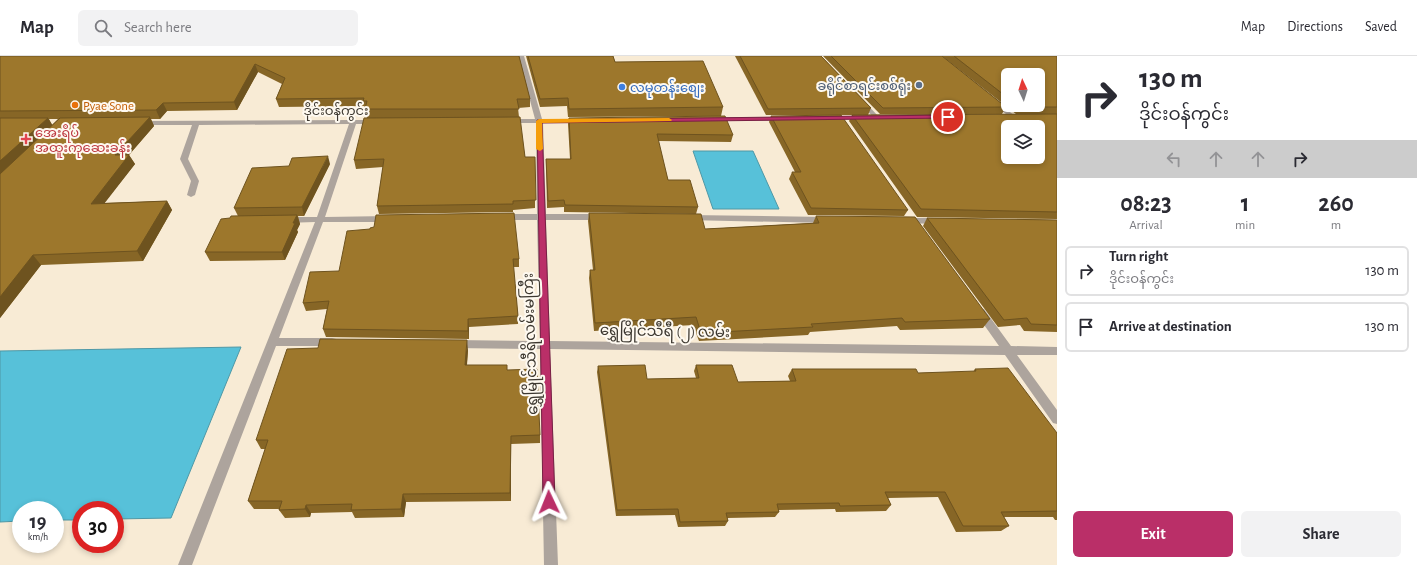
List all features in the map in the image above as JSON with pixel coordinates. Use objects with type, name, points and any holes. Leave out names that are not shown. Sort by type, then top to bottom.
[{"type":"street","name":"ရွှေမြိုင်သီရိလမ်းမကြီး","points":[[521,56],[539,121],[551,565]]},
{"type":"street","points":[[826,118],[844,121],[881,118],[856,95]]},
{"type":"street","points":[[989,98],[1017,117],[998,117]]},
{"type":"street","points":[[709,120],[794,119]]},
{"type":"street","points":[[500,122],[593,121]]},
{"type":"street","points":[[184,565],[320,220],[354,122]]},
{"type":"street","name":"ဒိုင်းဝန်ကွင်း","points":[[133,123],[384,122]]},
{"type":"street","points":[[191,195],[195,181],[184,159],[196,123]]},
{"type":"street","points":[[904,208],[922,233]]},
{"type":"street","points":[[494,217],[613,217]]},
{"type":"street","points":[[274,220],[399,218]]},
{"type":"street","points":[[684,218],[834,220]]},
{"type":"street","points":[[897,221],[945,221]]},
{"type":"street","points":[[972,301],[1057,419]]},
{"type":"street","points":[[272,342],[342,342]]},
{"type":"street","name":"ရွှေမြိုင်သီရီ (၂) လမ်း","points":[[444,344],[1057,351]]},
{"type":"water","points":[[693,151],[753,151],[779,209],[713,209]]},
{"type":"water","points":[[241,347],[171,518],[124,519],[124,501],[72,501],[72,520],[64,520],[64,501],[12,501],[12,521],[0,522],[0,351]]},
{"type":"building","points":[[0,56],[519,56],[530,99],[517,99],[519,109],[365,109],[367,101],[363,101],[364,98],[276,99],[285,78],[255,64],[234,102],[163,103],[156,110],[0,111]]},
{"type":"building","name":"လမုတန်းစျေး","points":[[528,56],[613,56],[615,62],[703,61],[723,107],[569,109],[568,98],[540,99]]},
{"type":"building","points":[[740,56],[821,56],[871,108],[768,109]]},
{"type":"building","points":[[831,56],[942,56],[1001,103],[1001,107],[883,108]]},
{"type":"building","points":[[954,56],[1057,56],[1057,107],[1045,107],[1045,68],[1001,68],[1001,93]]},
{"type":"building","points":[[1057,114],[1057,212],[921,209],[852,115]]},
{"type":"building","points":[[841,115],[908,210],[811,208],[792,172],[801,172],[771,116]]},
{"type":"building","points":[[725,116],[733,135],[657,134],[668,180],[690,180],[698,207],[565,205],[564,200],[548,201],[546,159],[571,159],[569,118]]},
{"type":"building","points":[[150,117],[115,155],[129,155],[91,204],[167,201],[137,251],[33,255],[0,297],[0,174],[60,118]]},
{"type":"building","points":[[520,117],[525,157],[535,157],[536,200],[513,201],[513,204],[377,206],[384,159],[354,160],[364,118]]},
{"type":"building","points":[[0,118],[48,118],[0,161]]},
{"type":"building","points":[[328,156],[302,207],[234,208],[252,168],[289,166],[292,158]]},
{"type":"building","points":[[514,213],[519,259],[513,259],[518,316],[468,319],[468,331],[323,329],[329,301],[303,303],[310,272],[339,271],[347,231],[370,229],[374,227],[376,215]]},
{"type":"building","points":[[589,213],[701,214],[705,229],[819,223],[816,216],[915,217],[990,319],[905,322],[902,318],[811,324],[813,327],[701,333],[696,317],[595,323],[590,270],[595,270]]},
{"type":"building","points":[[297,215],[282,252],[205,252],[221,219],[230,218],[231,216]]},
{"type":"building","points":[[927,218],[1057,220],[1057,325],[1031,324],[1027,318],[1004,320]]},
{"type":"building","points":[[320,339],[467,340],[465,365],[507,365],[507,370],[537,369],[540,435],[511,436],[510,493],[403,494],[401,509],[351,510],[352,504],[306,505],[305,509],[279,510],[282,501],[248,501],[268,440],[256,440],[287,349],[318,348]]},
{"type":"building","points":[[645,365],[647,379],[699,378],[696,365],[732,365],[738,382],[796,381],[792,369],[916,369],[918,373],[976,371],[975,369],[1008,368],[1057,433],[1057,511],[1001,512],[1009,526],[963,526],[945,492],[885,492],[891,505],[840,506],[839,503],[777,504],[779,512],[726,513],[728,521],[680,522],[678,509],[617,510],[598,366]]},
{"type":"slow traffic","points":[[540,149],[539,121],[669,120]]},
{"type":"place","name":"ခရိုင်စာရင်းစစ်ရုံး","points":[[919,85]]},
{"type":"place","name":"လမုတန်းစျေး","points":[[622,87]]},
{"type":"place","name":"Pyae Sone","points":[[75,105]]},
{"type":"place","name":"အေးရိပ် အထူးကုဆေးခန်း","points":[[26,139]]},
{"type":"route","points":[[549,502],[539,121],[948,117]]}]
